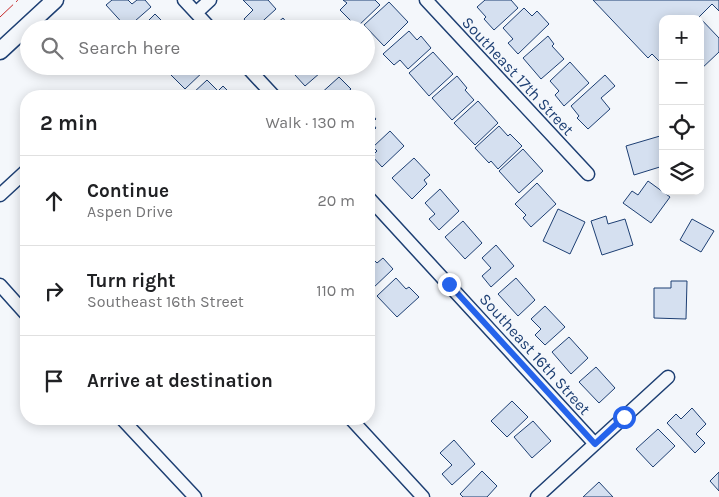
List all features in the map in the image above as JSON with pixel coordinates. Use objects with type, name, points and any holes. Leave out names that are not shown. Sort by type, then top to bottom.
[{"type":"street","points":[[33,20],[55,0]]},
{"type":"street","points":[[184,0],[203,20]]},
{"type":"street","points":[[196,13],[210,0]]},
{"type":"street","name":"Southeast 17th Street","points":[[426,0],[588,174]]},
{"type":"street","points":[[0,51],[20,32]]},
{"type":"street","points":[[254,75],[268,90]]},
{"type":"street","points":[[0,195],[20,177]]},
{"type":"street","name":"Southeast 16th Street","points":[[375,205],[595,444]]},
{"type":"street","points":[[0,285],[20,307]]},
{"type":"street","points":[[537,497],[668,377]]},
{"type":"street","points":[[128,425],[195,497]]},
{"type":"street","points":[[357,425],[424,497]]},
{"type":"building","points":[[112,0],[128,0],[132,4],[137,0],[145,0],[151,7],[136,20],[120,20],[106,5]]},
{"type":"building","points":[[243,0],[268,0],[276,9],[264,20],[245,20],[253,10]]},
{"type":"building","points":[[343,0],[375,0],[380,5],[364,20],[350,20],[340,10],[347,3]]},
{"type":"building","points":[[485,0],[511,0],[518,8],[494,30],[484,19],[486,17],[477,7]]},
{"type":"building","points":[[593,0],[719,0],[719,11],[712,4],[701,15],[659,15],[659,61],[652,54],[648,58]]},
{"type":"building","points":[[389,2],[408,22],[384,46],[375,37],[375,20],[369,20]]},
{"type":"building","points":[[524,8],[532,16],[537,11],[549,24],[518,54],[508,43],[513,39],[503,28]]},
{"type":"building","points":[[155,14],[161,20],[149,20]]},
{"type":"building","points":[[704,22],[719,38],[719,52],[704,66]]},
{"type":"building","points":[[409,31],[417,40],[421,36],[431,48],[408,69],[400,60],[394,65],[383,54]]},
{"type":"building","points":[[548,36],[554,44],[552,46],[564,59],[541,79],[523,58]]},
{"type":"building","points":[[433,52],[453,74],[429,96],[409,73]]},
{"type":"building","points":[[570,62],[589,83],[564,106],[555,95],[559,91],[550,81]]},
{"type":"building","points":[[171,75],[200,75],[185,89]]},
{"type":"building","points":[[295,75],[318,75],[305,86]]},
{"type":"building","points":[[605,75],[615,86],[601,98],[610,109],[588,129],[577,118],[579,116],[571,106]]},
{"type":"building","points":[[457,76],[467,88],[465,90],[474,100],[452,120],[432,98]]},
{"type":"building","points":[[339,77],[351,89],[350,90],[325,90]]},
{"type":"building","points":[[207,80],[217,90],[196,90]]},
{"type":"building","points":[[223,86],[227,90],[219,90]]},
{"type":"building","points":[[478,101],[498,123],[475,145],[454,123]]},
{"type":"building","points":[[499,126],[508,136],[510,134],[522,146],[498,169],[491,161],[489,163],[475,148]]},
{"type":"building","points":[[390,131],[404,146],[382,167],[375,159],[377,151],[375,145]]},
{"type":"building","points":[[659,136],[659,167],[634,175],[626,146]]},
{"type":"building","points":[[523,149],[543,171],[519,193],[499,171]]},
{"type":"building","points":[[414,158],[430,175],[424,180],[427,184],[412,199],[392,178]]},
{"type":"building","points":[[648,181],[659,189],[659,195],[670,197],[651,223],[623,203],[632,191],[638,195]]},
{"type":"building","points":[[537,183],[556,204],[531,227],[523,218],[526,215],[515,204]]},
{"type":"building","points":[[440,189],[459,211],[439,230],[429,219],[435,214],[425,203]]},
{"type":"building","points":[[558,209],[585,222],[570,254],[543,241]]},
{"type":"building","points":[[606,216],[608,224],[625,219],[633,245],[602,255],[591,221]]},
{"type":"building","points":[[692,219],[714,231],[701,252],[680,240]]},
{"type":"building","points":[[463,221],[482,243],[465,259],[445,237]]},
{"type":"building","points":[[496,245],[514,266],[491,287],[482,276],[491,268],[482,258]]},
{"type":"building","points":[[383,258],[393,269],[375,286],[375,261],[377,263]]},
{"type":"building","points":[[396,278],[406,289],[409,287],[419,297],[397,317],[377,296]]},
{"type":"building","points":[[516,278],[535,300],[518,316],[498,294]]},
{"type":"building","points":[[671,281],[687,281],[686,319],[654,318],[654,288],[671,288]]},
{"type":"building","points":[[545,306],[565,327],[545,345],[535,335],[541,329],[531,319]]},
{"type":"building","points":[[569,337],[588,358],[571,374],[552,352]]},
{"type":"building","points":[[596,367],[615,388],[599,403],[579,382]]},
{"type":"building","points":[[512,401],[528,417],[507,437],[491,421]]},
{"type":"building","points":[[692,408],[706,424],[696,434],[705,443],[695,453],[667,423],[676,414],[681,419]]},
{"type":"building","points":[[533,421],[551,441],[532,458],[514,437]]},
{"type":"building","points":[[658,429],[675,446],[653,467],[636,449]]},
{"type":"building","points":[[454,440],[475,464],[452,485],[442,474],[452,465],[440,453]]},
{"type":"building","points":[[482,471],[497,486],[487,497],[463,497],[460,494]]},
{"type":"building","points":[[719,472],[719,491],[710,481]]},
{"type":"building","points":[[599,482],[613,497],[583,497]]},
{"type":"power","points":[[0,17],[18,0]]},
{"type":"route","points":[[449,284],[595,444],[624,417]]}]
